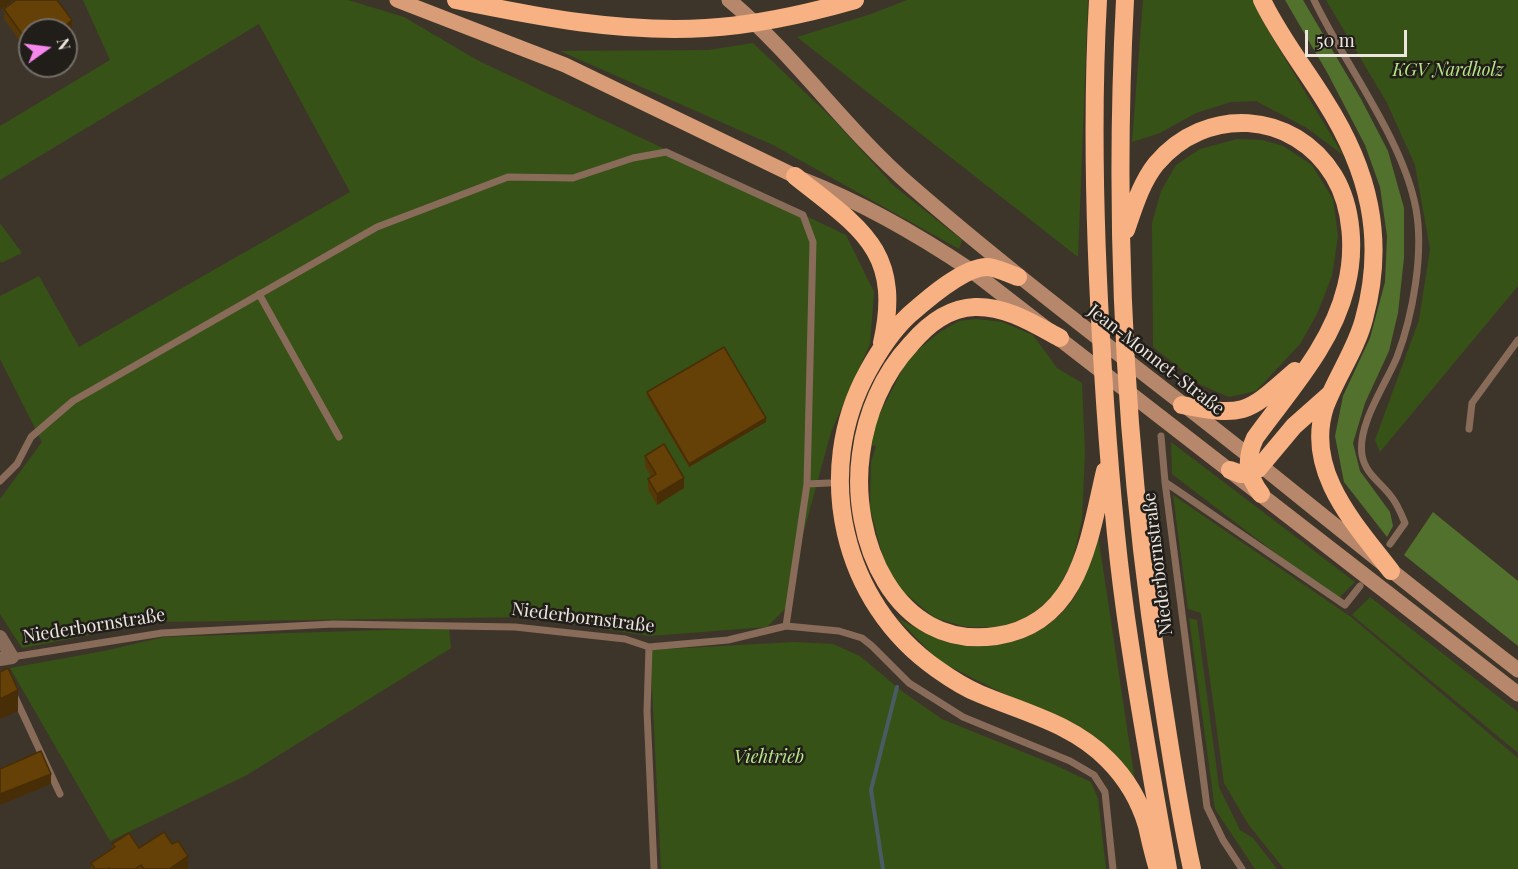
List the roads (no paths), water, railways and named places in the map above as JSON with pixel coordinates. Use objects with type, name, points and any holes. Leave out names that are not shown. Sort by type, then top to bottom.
[{"type":"highway","points":[[456,0],[574,22],[674,28],[754,23],[855,0]]},
{"type":"highway","points":[[1098,0],[1094,98],[1095,225],[1108,455],[1124,609],[1168,869]]},
{"type":"highway","points":[[1125,0],[1121,94],[1121,243],[1129,410],[1140,533],[1165,718],[1192,869]]},
{"type":"highway","points":[[1262,0],[1276,27],[1326,102],[1350,147],[1360,170],[1372,215],[1374,259],[1366,311],[1357,341],[1330,394],[1321,418],[1321,457],[1325,473],[1343,508],[1391,571]]},
{"type":"highway","points":[[1121,243],[1138,195],[1155,166],[1167,152],[1187,137],[1213,126],[1242,123],[1274,128],[1292,135],[1314,151],[1324,162],[1342,192],[1349,219],[1350,264],[1347,286],[1332,325],[1315,354],[1293,388],[1255,438],[1253,465],[1261,495]]},
{"type":"highway","points":[[795,176],[857,226],[870,242],[880,260],[888,293],[887,318],[880,350]]},
{"type":"highway","points":[[1018,277],[987,267],[972,271],[922,304],[901,323],[880,350],[858,390],[847,422],[841,452],[838,482],[844,531],[867,591],[878,608],[901,638],[935,668],[979,694],[1042,717],[1071,731],[1108,759],[1131,790],[1146,823],[1158,869]]},
{"type":"highway","points":[[1060,338],[1021,317],[1000,310],[975,307],[959,309],[935,320],[921,332],[896,363],[873,406],[864,436],[859,469],[859,500],[862,520],[872,555],[889,589],[902,604],[928,624],[956,634],[993,637],[1034,623],[1063,598],[1077,574],[1088,544],[1108,455]]},
{"type":"highway","points":[[1182,405],[1220,412],[1244,409],[1271,394],[1315,354]]},
{"type":"highway","points":[[1230,470],[1241,474],[1253,465],[1330,394]]},
{"type":"main road","points":[[397,0],[565,65],[795,176],[843,195],[925,241],[972,271],[1060,338],[1165,429],[1230,470],[1518,694]]},
{"type":"main road","name":"Jean-Monnet-Straße","points":[[729,0],[790,58],[880,158],[1018,277],[1167,393],[1253,465],[1518,670]]},
{"type":"street","points":[[0,637],[6,658]]},
{"type":"lane","points":[[1314,0],[1400,160],[1416,208],[1416,270],[1409,320],[1396,360],[1365,428],[1362,445],[1364,465],[1398,506],[1405,523],[1390,544]]},
{"type":"lane","points":[[0,482],[17,464],[31,437],[73,401],[377,226],[508,177],[573,178],[633,158],[666,152],[802,215],[813,242],[807,484],[786,626]]},
{"type":"lane","points":[[259,294],[339,437]]},
{"type":"lane","points":[[1469,429],[1472,403],[1518,340]]},
{"type":"lane","points":[[1165,429],[1165,482]]},
{"type":"lane","name":"Niederbornstraße","points":[[1165,482],[1346,605],[1360,586]]},
{"type":"lane","name":"Niederbornstraße","points":[[1165,482],[1207,807],[1222,840],[1242,869]]},
{"type":"lane","points":[[807,484],[829,483]]},
{"type":"lane","name":"Niederbornstraße","points":[[6,658],[162,633],[333,624],[515,627],[625,639],[649,647],[728,640],[786,626],[839,631],[862,638],[909,683],[963,717],[1070,761],[1094,775],[1105,792],[1113,869]]},
{"type":"lane","points":[[649,647],[647,711],[654,869]]},
{"type":"lane","points":[[13,693],[60,794]]},
{"type":"waterway","points":[[883,869],[871,790],[897,687]]},
{"type":"park label","name":"KGV Nardholz","points":[[1448,70]]},
{"type":"park label","name":"Viehtrieb","points":[[769,757]]}]
